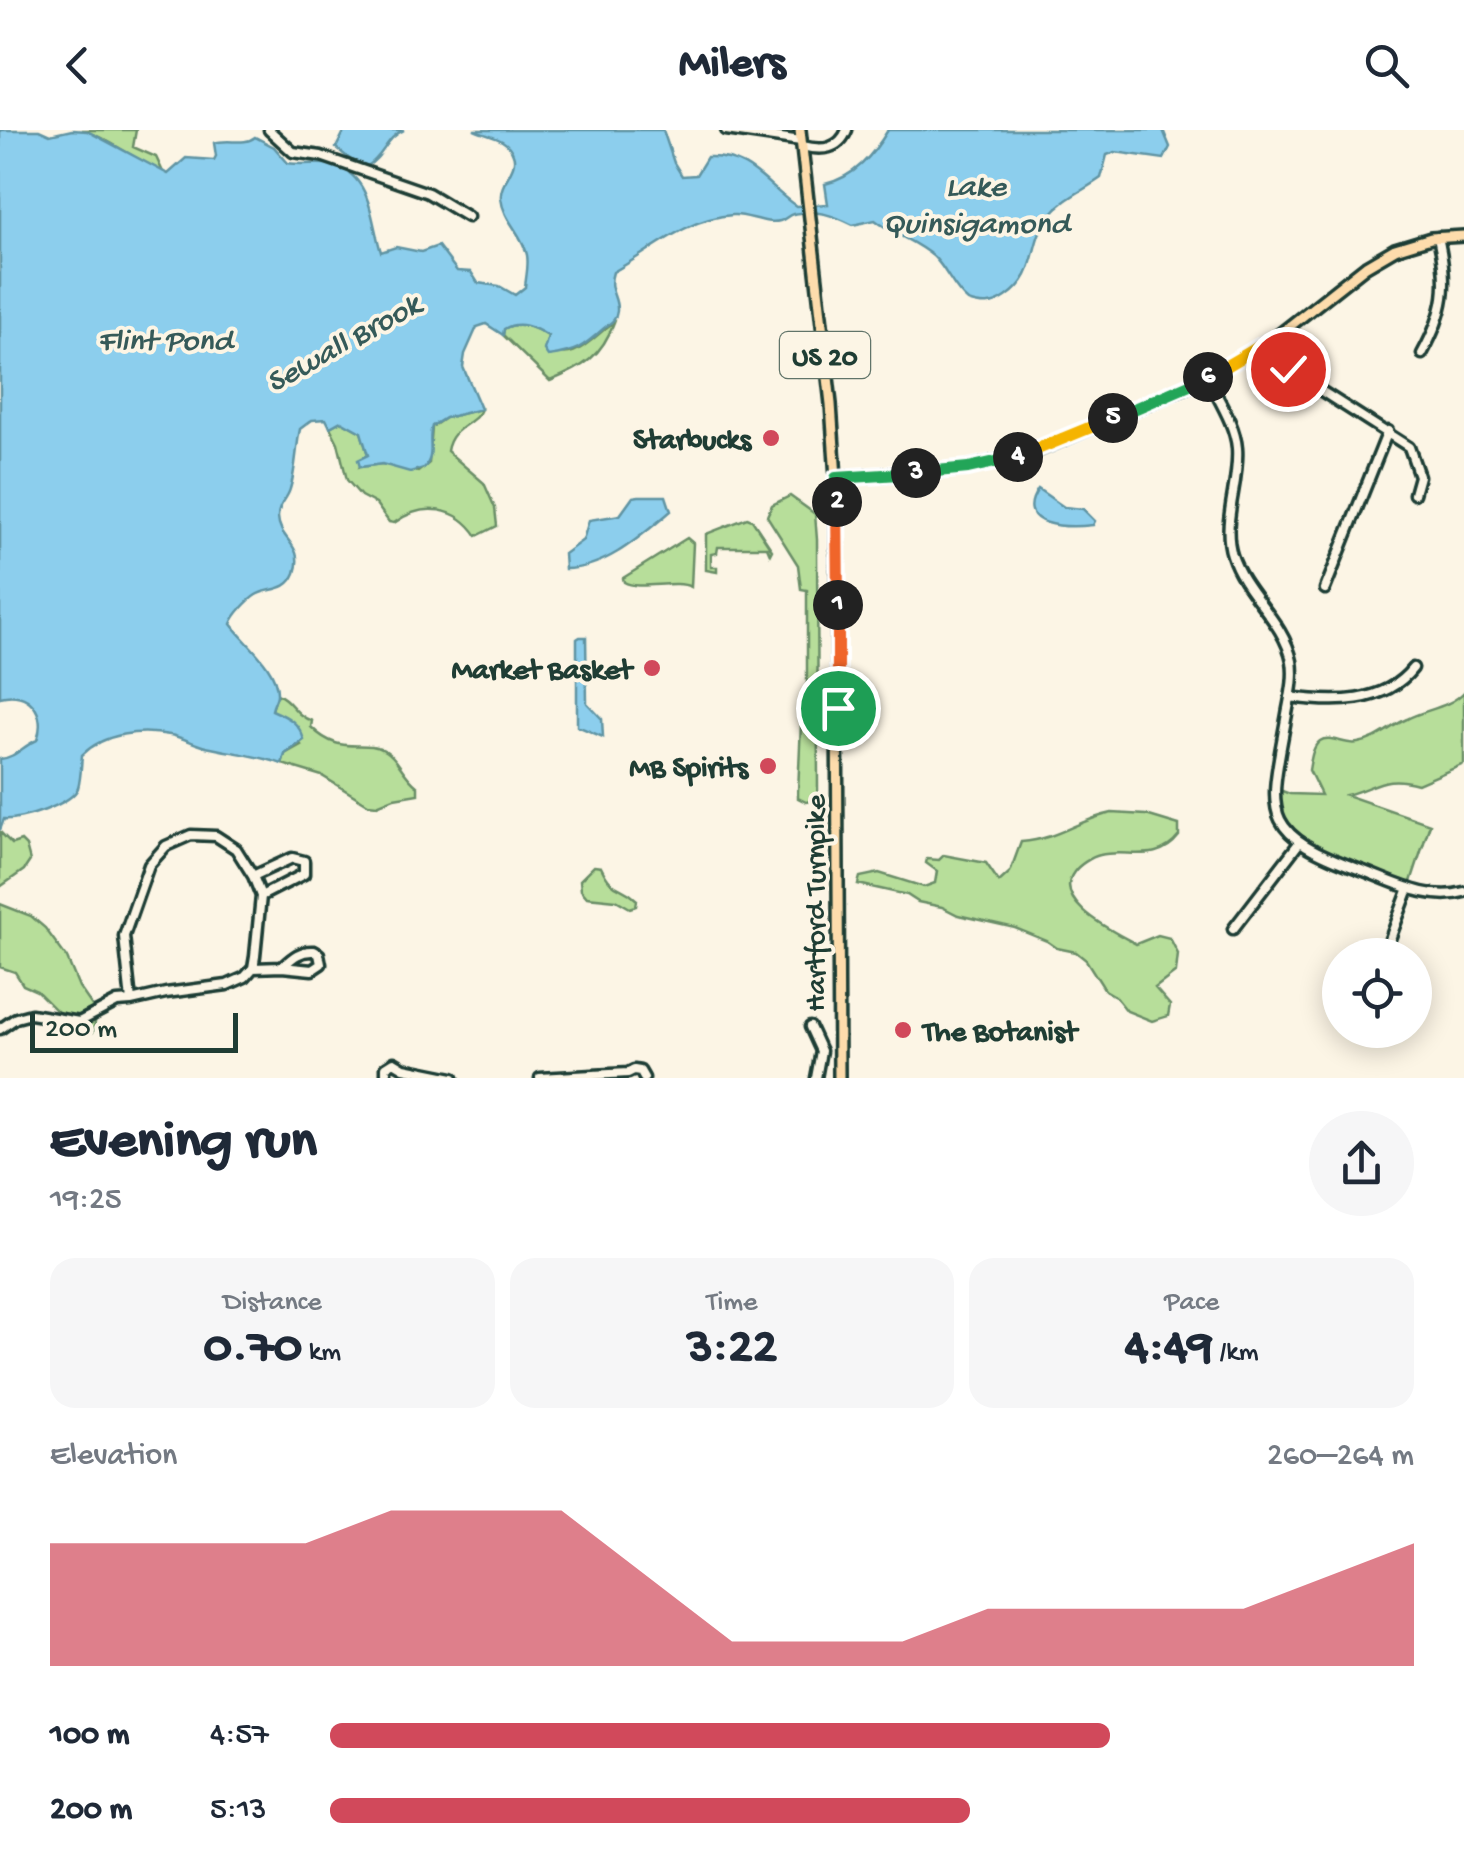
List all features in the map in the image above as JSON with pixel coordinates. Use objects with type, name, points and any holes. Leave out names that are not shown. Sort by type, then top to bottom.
[{"type":"main road","name":"Hartford Turnpike","points":[[801,139],[836,478],[839,1078]]},
{"type":"main road","points":[[836,478],[950,470],[1040,450],[1208,378],[1269,341],[1376,259],[1402,246],[1438,237],[1464,236]]},
{"type":"street","points":[[269,130],[293,152],[321,156],[428,194],[468,217]]},
{"type":"street","points":[[726,130],[801,139],[816,149],[841,144],[847,130]]},
{"type":"street","points":[[1422,354],[1443,309],[1444,263],[1438,237]]},
{"type":"street","points":[[1269,341],[1288,369],[1408,447],[1419,476],[1414,494]]},
{"type":"street","points":[[1208,378],[1237,447],[1229,532],[1231,550],[1237,567],[1288,648],[1293,671],[1274,797],[1282,824],[1299,843],[1318,854],[1409,888],[1437,895],[1464,892]]},
{"type":"street","points":[[1325,590],[1388,431]]},
{"type":"street","points":[[1290,697],[1326,702],[1359,698],[1397,684],[1413,668]]},
{"type":"street","points":[[0,1029],[31,1014],[79,1022],[103,1008],[241,981],[253,968],[261,896],[236,850],[216,836],[191,834],[166,846],[149,865],[124,936],[131,1001]]},
{"type":"street","points":[[1233,930],[1299,843]]},
{"type":"street","points":[[253,876],[292,858],[304,860],[304,874],[261,896]]},
{"type":"street","points":[[1390,938],[1409,888]]},
{"type":"street","points":[[253,968],[312,970],[321,964],[321,958],[308,950],[282,967]]},
{"type":"street","points":[[810,1027],[821,1052],[816,1078]]},
{"type":"street","points":[[386,1078],[386,1067],[398,1062],[404,1073],[453,1078]]},
{"type":"street","points":[[540,1078],[627,1075],[638,1070],[644,1078]]},
{"type":"green space","points":[[81,130],[136,130],[133,147],[156,157],[163,172],[103,139]]},
{"type":"green space","points":[[614,322],[590,360],[550,381],[503,335],[510,326],[526,326],[548,336],[547,346],[565,354],[582,348]]},
{"type":"green space","points":[[481,409],[453,436],[447,451],[484,483],[495,508],[497,526],[477,536],[460,519],[439,510],[417,512],[389,522],[376,504],[361,496],[347,480],[330,427],[341,421],[361,432],[368,455],[360,467],[382,464],[418,472],[429,463],[432,427],[445,418]]},
{"type":"green space","points":[[790,496],[815,514],[817,540],[818,795],[816,800],[806,802],[798,798],[798,792],[801,723],[807,722],[807,590],[801,589],[798,565],[767,516],[772,505]]},
{"type":"green space","points":[[747,518],[772,550],[770,554],[767,547],[718,547],[717,553],[711,554],[711,567],[717,567],[717,572],[706,570],[706,534]]},
{"type":"green space","points":[[687,538],[693,543],[691,587],[624,582],[623,578]]},
{"type":"green space","points":[[1464,692],[1464,764],[1418,784],[1388,781],[1346,795],[1430,824],[1409,888],[1308,849],[1279,816],[1274,788],[1290,794],[1321,795],[1309,770],[1320,741],[1365,741],[1451,702]]},
{"type":"green space","points":[[277,694],[332,742],[386,751],[418,787],[418,794],[368,804],[322,776],[282,764],[285,754],[301,745],[272,710]]},
{"type":"green space","points":[[1112,813],[1146,815],[1179,825],[1179,836],[1161,850],[1097,856],[1076,869],[1069,884],[1071,895],[1088,915],[1136,944],[1158,935],[1170,938],[1178,954],[1176,972],[1155,988],[1170,1005],[1168,1016],[1152,1021],[1127,1011],[1076,952],[1057,948],[1015,928],[858,884],[860,877],[879,873],[924,887],[935,883],[937,871],[926,863],[927,859],[939,860],[944,855],[986,863],[999,882],[1010,872],[1021,842],[1047,837]]},
{"type":"green space","points":[[0,832],[12,844],[21,841],[30,861],[0,887]]},
{"type":"green space","points":[[594,866],[601,867],[613,885],[637,900],[636,906],[630,908],[616,900],[587,897],[580,880]]},
{"type":"green space","points":[[0,904],[31,916],[67,958],[79,987],[97,1013],[93,1032],[78,1032],[37,991],[23,985],[15,972],[0,967]]},
{"type":"water","name":"Flint Pond","points":[[0,130],[39,130],[50,135],[87,131],[168,174],[186,158],[214,160],[214,143],[255,137],[274,147],[288,163],[327,164],[353,176],[367,198],[381,252],[396,247],[421,252],[438,246],[457,271],[471,272],[478,283],[499,286],[515,295],[525,287],[528,263],[525,247],[505,213],[501,198],[513,154],[502,141],[474,130],[663,130],[682,176],[696,175],[707,157],[735,161],[796,206],[828,204],[825,184],[862,164],[888,130],[1163,130],[1170,147],[1164,159],[1115,152],[1107,155],[1101,178],[1050,215],[1038,236],[1024,278],[997,302],[968,301],[934,257],[875,220],[853,225],[810,212],[775,222],[738,215],[716,217],[684,229],[613,272],[615,317],[578,348],[548,356],[544,350],[548,336],[532,327],[510,326],[503,335],[486,324],[477,327],[463,367],[481,409],[445,418],[432,426],[430,458],[424,468],[410,472],[382,464],[360,467],[358,460],[368,455],[361,432],[341,421],[330,427],[326,419],[312,420],[300,429],[292,482],[278,513],[282,532],[297,555],[295,573],[283,587],[253,597],[231,624],[272,675],[277,694],[272,710],[292,721],[304,740],[285,754],[282,764],[170,735],[147,732],[112,737],[82,755],[74,794],[45,810],[4,819],[0,830],[0,759],[37,740],[40,721],[27,700],[10,695],[0,697]]},
{"type":"water","points":[[404,130],[367,166],[336,148],[344,132]]},
{"type":"water","points":[[1038,489],[1064,507],[1083,509],[1095,521],[1093,525],[1058,525],[1038,518],[1032,512],[1032,502]]},
{"type":"water","points":[[666,496],[671,511],[609,557],[565,569],[564,554],[583,540],[589,520],[620,515],[633,497]]},
{"type":"water","points":[[580,637],[586,637],[587,703],[602,719],[603,737],[577,726]]},
{"type":"place","name":"Starbucks","points":[[771,438]]},
{"type":"place","name":"Market Basket","points":[[652,668]]},
{"type":"place","name":"MB Spirits","points":[[768,766]]},
{"type":"place","name":"The Botanist","points":[[903,1030]]},
{"type":"route","points":[[838,708],[836,478],[950,470],[1030,454],[1208,378],[1269,341],[1288,369]]},
{"type":"water label","name":"Lake Quinsigamond","points":[[976,202]]},
{"type":"water label","name":"Sewall Brook","points":[[342,341]]}]
